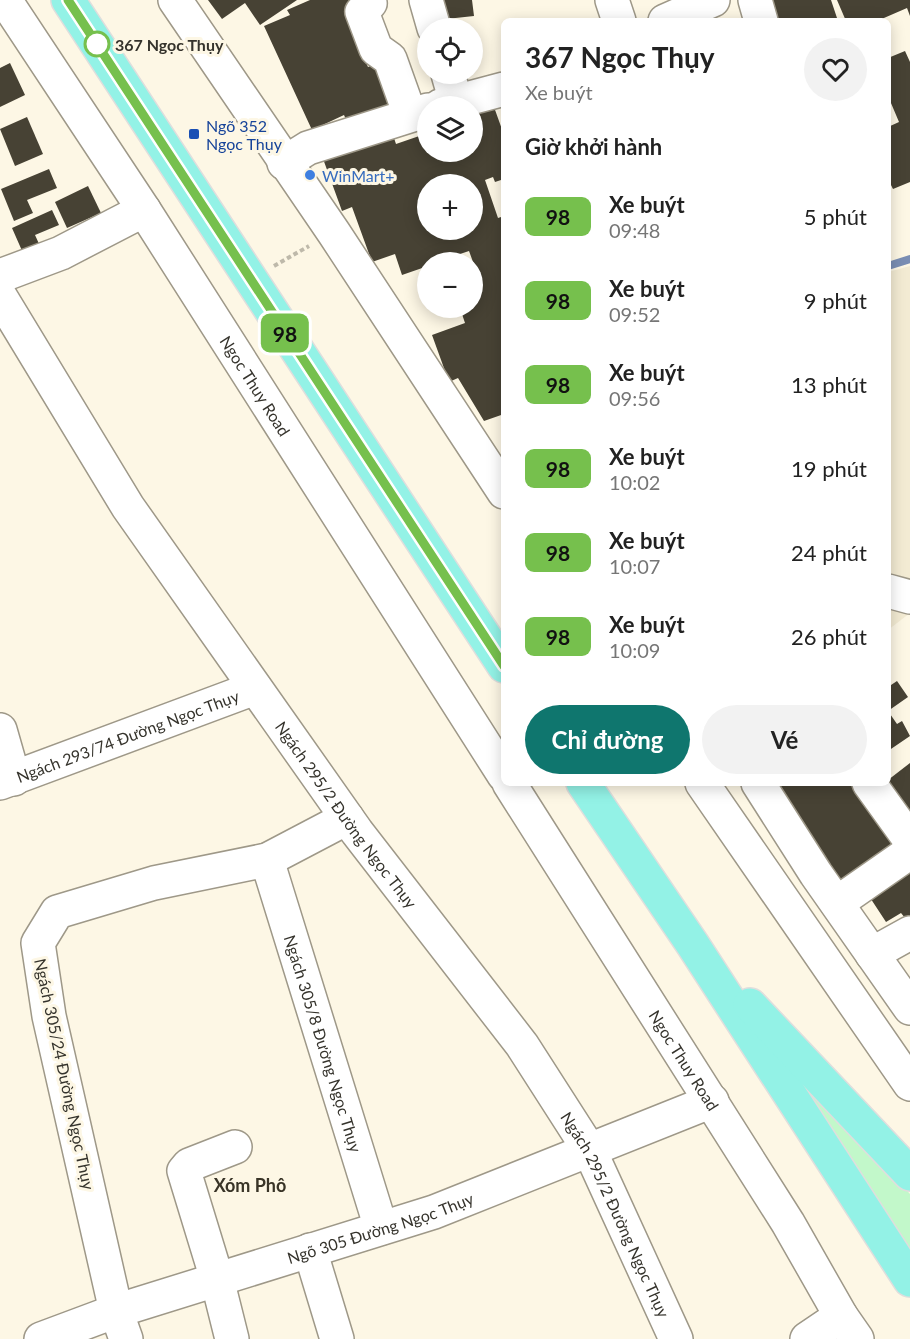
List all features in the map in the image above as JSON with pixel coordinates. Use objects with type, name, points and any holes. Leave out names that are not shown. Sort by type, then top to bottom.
[{"type":"main road","points":[[68,0],[501,661]]},
{"type":"main road","points":[[585,786],[693,945],[910,1280]]},
{"type":"main road","points":[[693,945],[910,1174]]},
{"type":"street","name":"Ngoc Thuy Road","points":[[5,0],[144,210],[501,770]]},
{"type":"street","points":[[175,0],[284,163],[334,233],[501,487]]},
{"type":"street","points":[[369,0],[362,12],[363,20],[376,49],[431,96]]},
{"type":"street","points":[[426,0],[431,18]]},
{"type":"street","points":[[612,0],[619,18]]},
{"type":"street","points":[[672,18],[713,0]]},
{"type":"street","points":[[754,0],[760,18]]},
{"type":"street","points":[[464,96],[501,90]]},
{"type":"street","points":[[284,163],[308,148],[417,108]]},
{"type":"street","points":[[0,276],[61,254],[144,210]]},
{"type":"street","name":"Ngách 295/2 Đường Ngọc Thụy","points":[[0,296],[128,507],[347,818],[522,1045],[590,1151],[676,1339]]},
{"type":"street","points":[[891,592],[910,597]]},
{"type":"street","name":"Ngách 293/74 Đường Ngọc Thụy","points":[[7,781],[255,688]]},
{"type":"street","points":[[0,730],[7,781]]},
{"type":"street","name":"Ngoc Thuy Road","points":[[511,786],[712,1101],[788,1223],[849,1328]]},
{"type":"street","points":[[704,786],[910,1084]]},
{"type":"street","points":[[760,786],[816,874],[910,1008]]},
{"type":"street","points":[[871,786],[910,840]]},
{"type":"street","name":"Ngách 305/24 Đường Ngọc Thụy","points":[[121,1325],[50,1016],[38,944],[57,912],[154,883],[267,860],[347,818]]},
{"type":"street","points":[[837,903],[910,852]]},
{"type":"street","name":"Ngách 305/8 Đường Ngọc Thụy","points":[[267,860],[381,1228]]},
{"type":"street","points":[[779,895],[816,874]]},
{"type":"street","points":[[872,954],[910,933]]},
{"type":"street","name":"Ngõ 305 Đường Ngọc Thụy","points":[[41,1339],[121,1325],[218,1279],[434,1212],[712,1101]]},
{"type":"street","points":[[232,1339],[218,1279],[184,1171],[189,1165],[235,1147]]},
{"type":"street","points":[[310,1250],[337,1339]]},
{"type":"street","points":[[807,1339],[849,1328]]},
{"type":"path","points":[[249,279],[334,233]]},
{"type":"shaded area","points":[[910,266],[910,613],[891,628],[891,271]]},
{"type":"green space","points":[[752,1010],[910,1194],[910,1258]]},
{"type":"building","points":[[208,0],[297,0],[260,25],[245,3],[222,19]]},
{"type":"building","points":[[310,0],[350,0],[370,44],[360,48],[368,67],[387,58],[395,113],[352,133],[344,115],[312,130],[264,26],[290,15],[287,10]]},
{"type":"building","points":[[430,0],[472,0],[474,16],[436,18]]},
{"type":"building","points":[[771,0],[831,0],[837,18],[778,18]]},
{"type":"building","points":[[837,0],[910,0],[910,16],[907,8],[884,18],[845,18]]},
{"type":"building","points":[[905,51],[910,62],[910,182],[893,189],[891,185],[891,126],[899,122],[891,103],[891,57]]},
{"type":"building","points":[[10,63],[25,95],[0,107],[0,68]]},
{"type":"building","points":[[494,107],[501,127],[501,180],[495,182],[493,177],[485,180],[498,218],[501,217],[501,415],[484,421],[458,378],[449,382],[432,335],[465,323],[463,318],[483,318],[483,252],[417,252],[417,270],[402,275],[395,254],[372,262],[352,207],[342,211],[322,156],[392,132],[396,144],[417,137],[417,162],[483,162],[483,111]]},
{"type":"building","points":[[27,117],[43,154],[15,166],[0,129]]},
{"type":"building","points":[[49,169],[57,188],[27,200],[33,213],[14,221],[1,189]]},
{"type":"building","points":[[88,186],[101,213],[67,228],[55,202]]},
{"type":"building","points":[[52,210],[59,225],[35,235],[40,246],[23,253],[12,228]]},
{"type":"building","points":[[897,681],[908,697],[891,709],[891,685]]},
{"type":"building","points":[[891,715],[897,724],[902,721],[910,736],[891,749]]},
{"type":"building","points":[[910,763],[910,830],[889,786],[891,778]]},
{"type":"building","points":[[770,786],[865,786],[906,840],[841,881],[826,858],[818,863]]},
{"type":"building","points":[[910,867],[910,924],[901,913],[886,922],[867,893]]},
{"type":"waterway","points":[[891,265],[910,259]]},
{"type":"bus line","name":"98","points":[[68,0],[501,662]]},
{"type":"place","name":"367 Ngọc Thụy","points":[[97,44]]},
{"type":"place","name":"Ngõ 352 Ngọc Thụy","points":[[194,134]]},
{"type":"place","name":"WinMart+","points":[[310,175]]},
{"type":"district","name":"Xóm Phô","points":[[250,1185]]}]
